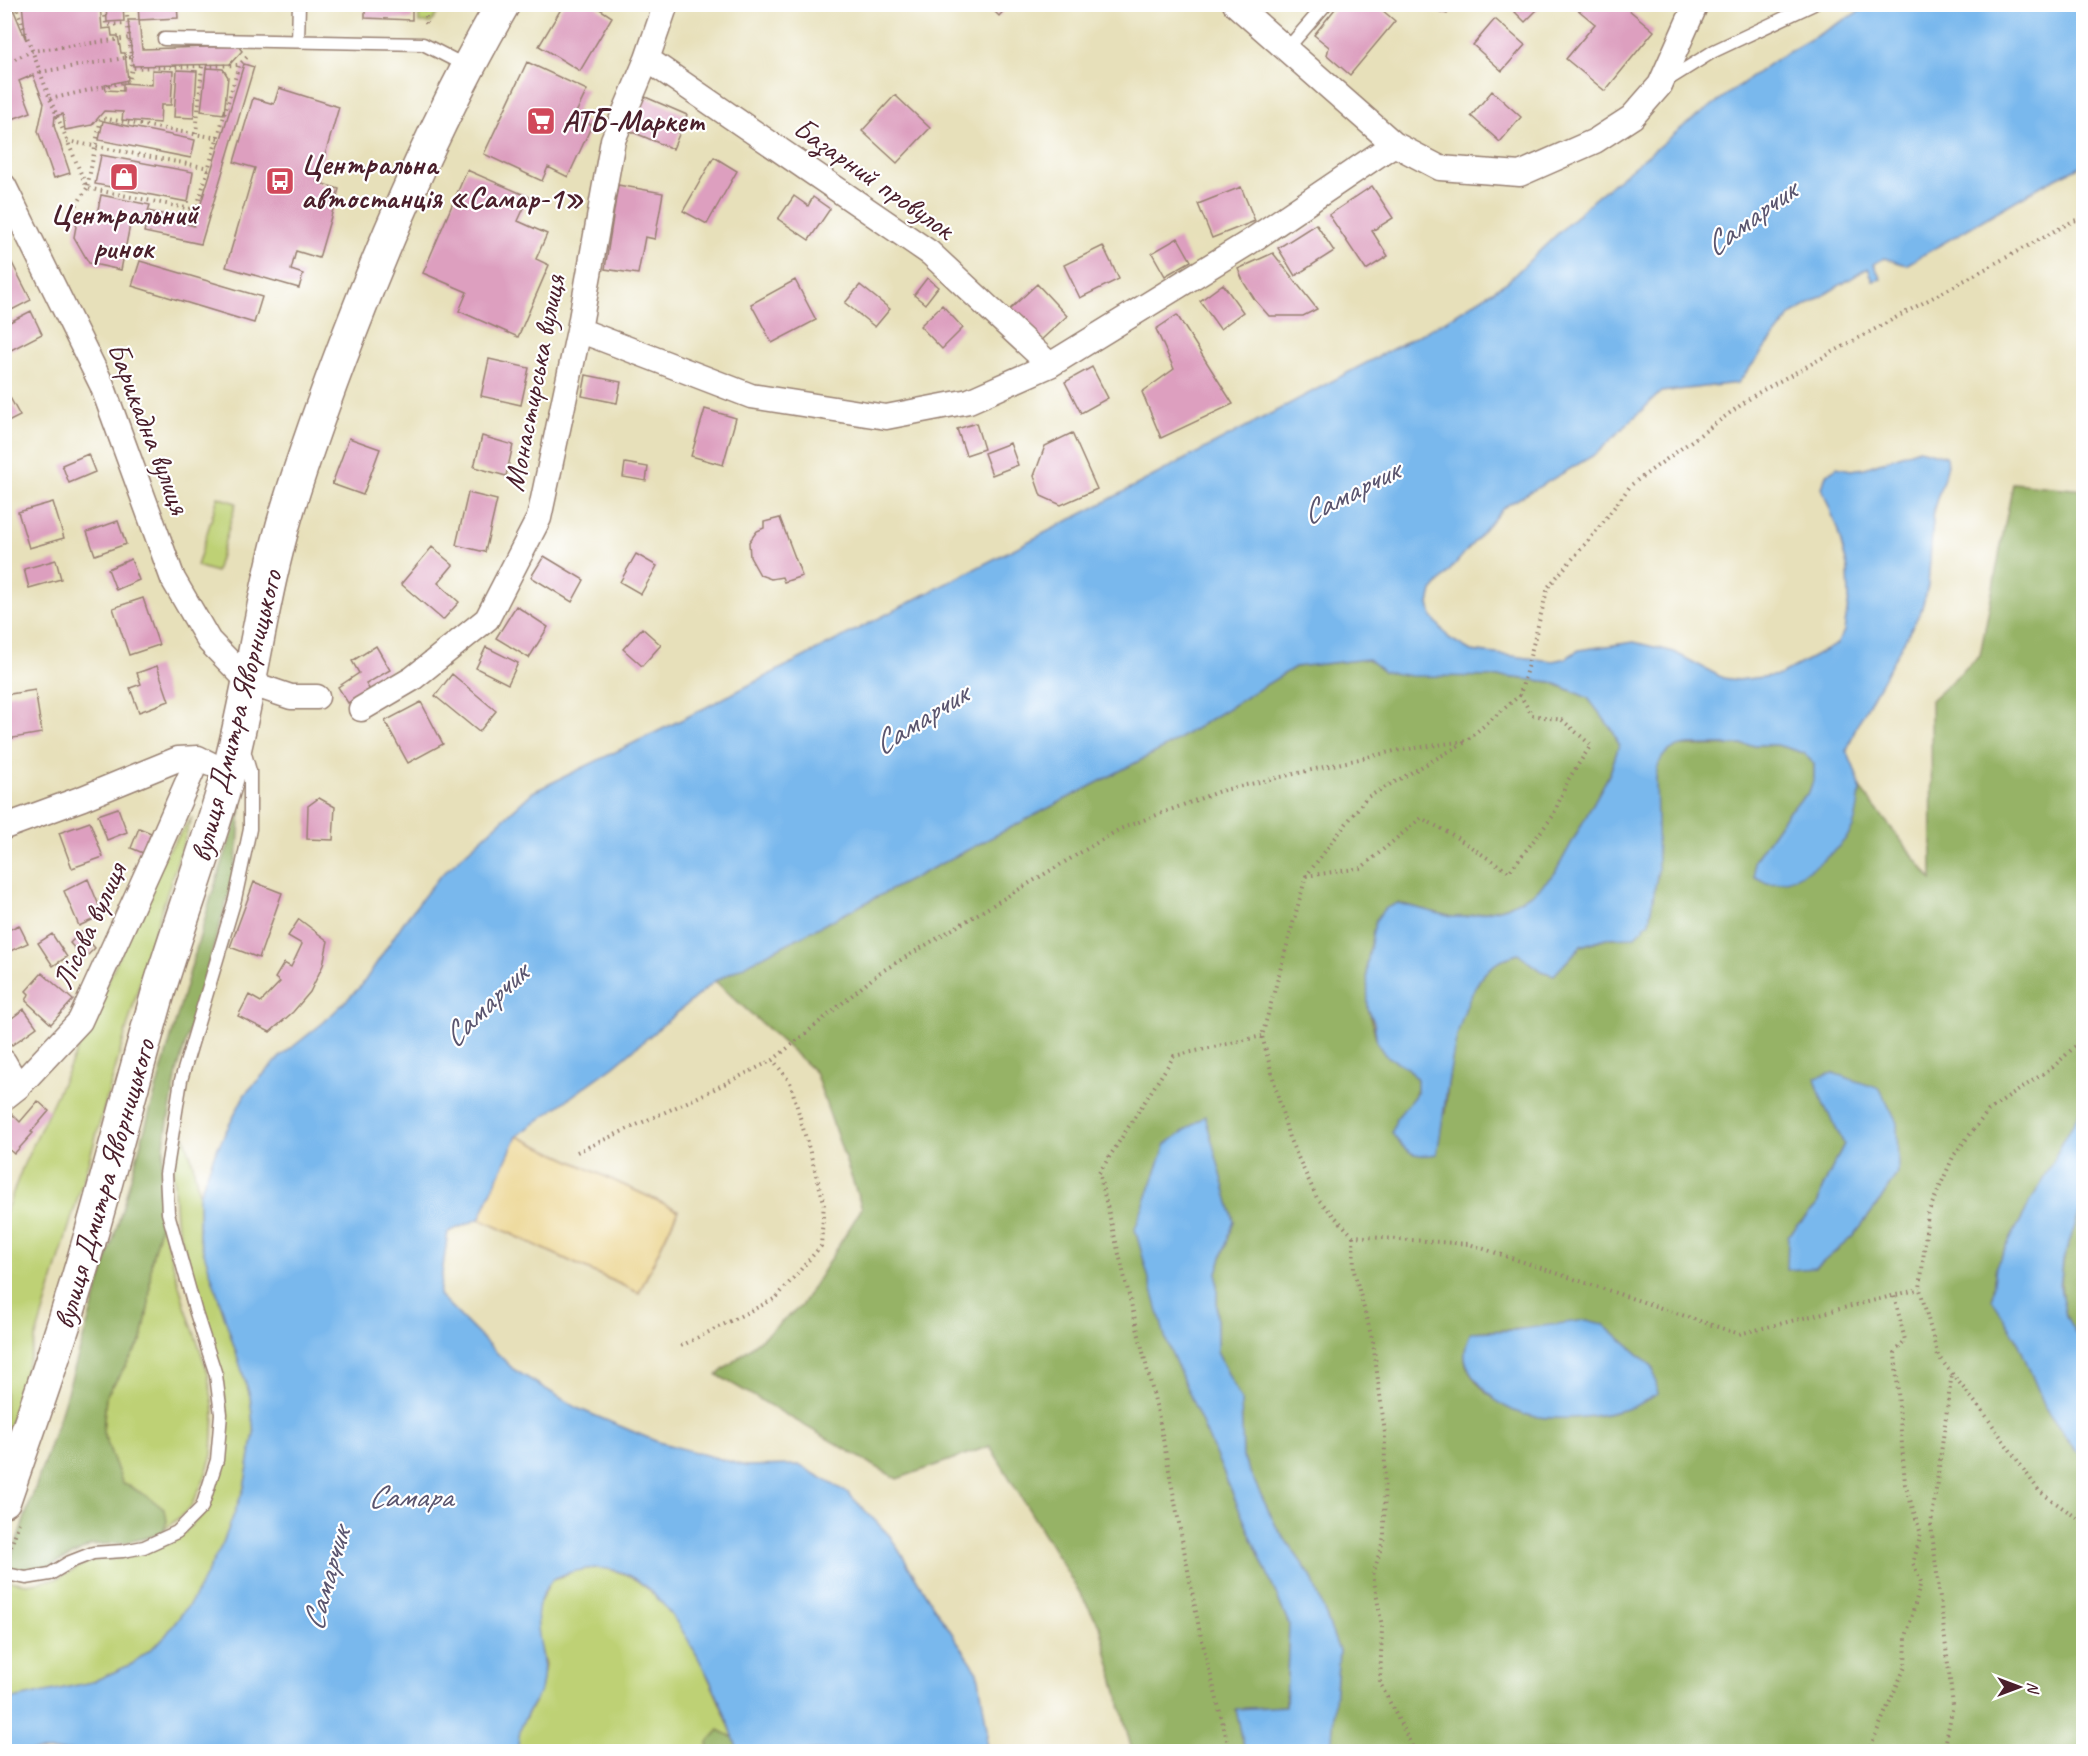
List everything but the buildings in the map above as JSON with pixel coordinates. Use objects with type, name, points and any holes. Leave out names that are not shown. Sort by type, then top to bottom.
[{"type":"highway","name":"вулиця Дмитра Яворницького","points":[[11,1502],[104,1190],[161,983],[229,772],[250,682],[266,598],[288,509],[332,378],[372,273],[431,138],[467,67],[503,4]]},
{"type":"street","name":"Монастирська вулиця","points":[[361,709],[412,679],[487,619],[539,518],[579,330],[613,140],[647,59],[666,4]]},
{"type":"street","points":[[1235,4],[1394,144],[1440,168],[1520,174],[1595,141],[1632,117],[1659,85],[1696,4]]},
{"type":"street","name":"Базарний провулок","points":[[647,59],[930,253],[1050,365]]},
{"type":"street","points":[[579,330],[751,396],[886,417],[969,401],[1050,365],[1248,243],[1394,144]]},
{"type":"street","name":"Барикадна вулиця","points":[[4,186],[102,386],[173,579],[209,641],[250,682]]},
{"type":"street","points":[[250,682],[291,697],[317,697]]},
{"type":"street","points":[[4,827],[178,759],[198,758],[229,772]]},
{"type":"street","name":"Лісова вулиця","points":[[11,1092],[80,1021],[198,758]]},
{"type":"street","points":[[4,1062],[11,1092]]},
{"type":"lane","points":[[298,41],[299,4]]},
{"type":"lane","points":[[1286,50],[1326,4]]},
{"type":"lane","points":[[1659,85],[1714,51],[1814,4]]},
{"type":"lane","points":[[164,39],[423,44],[467,67]]},
{"type":"lane","points":[[6,1570],[26,1578],[50,1574],[70,1562],[93,1553],[144,1547],[177,1532],[201,1507],[217,1460],[221,1414],[216,1375],[168,1213],[166,1174],[182,1080],[235,899],[250,829],[250,771],[239,732]]},
{"type":"path","points":[[15,4],[50,99],[87,188]]},
{"type":"path","points":[[104,4],[106,25],[127,24]]},
{"type":"path","points":[[426,4],[426,22],[432,31]]},
{"type":"path","points":[[4,64],[32,51],[129,38]]},
{"type":"path","points":[[87,188],[196,210],[239,65],[253,54]]},
{"type":"path","points":[[40,72],[130,57]]},
{"type":"path","points":[[196,134],[201,66]]},
{"type":"path","points":[[50,99],[129,81],[132,68]]},
{"type":"path","points":[[68,219],[87,188],[101,118],[218,138]]},
{"type":"path","points":[[67,141],[209,168]]},
{"type":"path","points":[[1415,1752],[1380,1683],[1382,1627],[1373,1575],[1384,1537],[1385,1433],[1373,1341],[1354,1272],[1353,1236],[1317,1198],[1289,1138],[1262,1036],[1306,876],[1366,798],[1466,741],[1520,694],[1548,587],[1594,534],[1631,485],[1756,394],[2073,221],[2084,218]]},
{"type":"path","points":[[1306,876],[1361,868],[1422,818],[1509,872],[1553,816],[1568,780],[1591,745],[1562,720],[1532,715],[1520,694]]},
{"type":"path","points":[[577,1152],[773,1060],[879,973],[1120,829],[1220,791],[1394,751],[1466,741]]},
{"type":"path","points":[[1230,1752],[1199,1628],[1158,1413],[1099,1173],[1174,1056],[1262,1036]]},
{"type":"path","points":[[2084,1038],[2053,1067],[1988,1111],[1954,1155],[1928,1213],[1920,1289],[1938,1356],[2039,1491],[2084,1522]]},
{"type":"path","points":[[681,1346],[776,1298],[821,1246],[824,1202],[789,1082],[773,1060]]},
{"type":"path","points":[[1353,1236],[1469,1244],[1739,1334],[1920,1289]]},
{"type":"path","points":[[1868,1752],[1905,1667],[1906,1637],[1921,1582],[1913,1563],[1922,1534],[1905,1484],[1895,1353],[1905,1340],[1894,1295]]},
{"type":"path","points":[[1944,1752],[1953,1705],[1931,1525],[1952,1373]]},
{"type":"path","points":[[6,1570],[11,1502]]},
{"type":"green space","points":[[419,4],[443,5],[431,23],[419,23]]},
{"type":"green space","points":[[2013,483],[2083,490],[2083,1105],[1996,1266],[1992,1298],[2016,1337],[2046,1409],[2075,1450],[2083,1456],[2083,1751],[1331,1751],[1339,1651],[1311,1576],[1277,1528],[1243,1458],[1241,1400],[1217,1352],[1217,1272],[1234,1221],[1204,1116],[1166,1340],[1289,1624],[1286,1706],[1236,1709],[1245,1751],[1132,1751],[1100,1626],[990,1446],[897,1479],[717,1375],[801,1306],[862,1208],[815,1072],[715,981],[1162,749],[1295,667],[1368,659],[1384,672],[1506,677],[1551,682],[1588,698],[1614,732],[1619,745],[1610,773],[1555,873],[1534,893],[1507,907],[1466,917],[1452,917],[1398,903],[1368,1009],[1381,1049],[1389,1057],[1408,1068],[1417,1081],[1415,1095],[1396,1119],[1445,1113],[1455,1041],[1460,1023],[1474,990],[1487,971],[1499,962],[1518,954],[1541,971],[1554,975],[1581,946],[1606,938],[1634,937],[1658,763],[1664,753],[1675,746],[1777,745],[1804,753],[1814,764],[1814,778],[1809,792],[1788,812],[1754,861],[1755,877],[1768,883],[1853,826],[1860,788],[1932,880],[1931,700],[1980,655]],"holes":[[[1823,1103],[1898,1172],[1877,1205],[1852,1237],[1816,1268],[1788,1236],[1817,1205],[1822,1189],[1844,1144]],[[1603,1324],[1653,1367],[1487,1394],[1470,1372],[1465,1359],[1471,1332]]]},
{"type":"green space","points":[[218,497],[236,503],[216,572],[197,566]]},
{"type":"green space","points":[[241,807],[238,847],[230,890],[177,1072],[165,1138],[159,1193],[161,1222],[151,1262],[149,1303],[142,1340],[106,1396],[103,1432],[122,1482],[150,1498],[165,1510],[167,1521],[163,1531],[150,1537],[124,1543],[92,1545],[42,1570],[26,1572],[7,1569],[59,1419],[119,1220],[212,894]]},
{"type":"green space","points":[[192,817],[154,933],[5,1440],[5,1214],[23,1166],[163,858]]},
{"type":"green space","points":[[181,1125],[193,1164],[199,1195],[199,1237],[250,1396],[254,1434],[244,1488],[223,1543],[193,1599],[163,1639],[132,1664],[92,1682],[5,1699],[4,1580],[27,1584],[56,1579],[92,1560],[126,1558],[174,1541],[205,1512],[224,1457],[227,1413],[219,1368],[176,1220],[173,1171]]},
{"type":"green space","points":[[2083,1203],[2083,1347],[2067,1319],[2061,1286],[2067,1243]]},
{"type":"green space","points":[[161,1222],[185,1306],[208,1373],[214,1412],[212,1455],[204,1480],[190,1508],[163,1531],[167,1521],[150,1498],[122,1482],[103,1432],[106,1396],[142,1340],[149,1303],[151,1262]]},
{"type":"green space","points":[[601,1567],[631,1577],[649,1590],[666,1607],[694,1649],[706,1672],[734,1738],[719,1731],[707,1743],[709,1751],[518,1752],[518,1731],[541,1690],[545,1664],[538,1639],[537,1608],[550,1582],[572,1571]]},
{"type":"green space","points":[[719,1730],[734,1738],[738,1751],[709,1751],[707,1743]]},
{"type":"sand","points":[[517,1136],[678,1210],[639,1293],[479,1219]]},
{"type":"water","name":"Самара","points":[[1870,5],[2083,5],[2083,165],[2046,183],[1906,265],[1884,258],[1874,264],[1881,279],[1873,281],[1868,268],[1791,315],[1738,383],[1661,392],[1596,454],[1504,507],[1432,591],[1429,604],[1432,617],[1449,638],[1471,651],[1553,661],[1566,658],[1579,650],[1634,642],[1674,652],[1723,678],[1738,680],[1780,675],[1837,644],[1844,631],[1849,598],[1848,569],[1837,528],[1822,488],[1826,475],[1837,467],[1851,470],[1865,468],[1919,449],[1946,456],[1947,468],[1934,508],[1928,586],[1921,611],[1856,727],[1847,751],[1860,785],[1857,813],[1848,836],[1828,856],[1816,866],[1790,880],[1767,883],[1755,877],[1754,861],[1788,812],[1809,792],[1814,778],[1814,764],[1804,753],[1777,745],[1689,745],[1670,750],[1662,757],[1656,776],[1658,870],[1649,922],[1634,937],[1606,938],[1581,946],[1554,975],[1541,971],[1518,954],[1499,962],[1487,971],[1472,993],[1457,1036],[1437,1154],[1416,1154],[1401,1145],[1392,1133],[1396,1119],[1417,1093],[1417,1079],[1408,1068],[1385,1055],[1377,1043],[1374,1022],[1368,1009],[1367,964],[1375,921],[1384,909],[1398,903],[1452,917],[1466,917],[1507,907],[1534,893],[1555,873],[1610,773],[1619,745],[1614,732],[1588,698],[1552,682],[1506,677],[1411,676],[1384,672],[1368,659],[1295,667],[1162,749],[715,981],[614,1066],[517,1136],[479,1219],[448,1232],[439,1295],[513,1369],[577,1408],[658,1442],[746,1466],[799,1465],[848,1493],[890,1536],[978,1672],[987,1729],[986,1751],[738,1751],[710,1680],[681,1629],[665,1607],[648,1589],[630,1576],[614,1570],[597,1568],[561,1575],[549,1584],[541,1597],[538,1623],[543,1676],[540,1692],[522,1724],[518,1751],[5,1751],[5,1699],[92,1682],[132,1664],[163,1639],[193,1599],[223,1543],[244,1488],[254,1434],[250,1396],[199,1237],[199,1195],[214,1155],[245,1094],[280,1057],[324,1022],[362,985],[403,923],[439,877],[533,792],[687,717],[1097,506],[1447,320],[1507,282],[1594,199],[1685,125],[1778,58]]},
{"type":"water","points":[[1833,1073],[1880,1089],[1897,1123],[1898,1172],[1877,1205],[1852,1237],[1816,1268],[1787,1270],[1788,1236],[1817,1205],[1822,1189],[1844,1144],[1823,1103],[1815,1078]]},
{"type":"water","points":[[2083,1105],[2083,1203],[2063,1260],[2060,1287],[2066,1316],[2083,1347],[2083,1456],[2075,1450],[2046,1409],[2016,1337],[1992,1299],[1996,1266]]},
{"type":"water","points":[[1205,1116],[1234,1221],[1217,1272],[1217,1352],[1241,1400],[1243,1458],[1277,1528],[1311,1576],[1339,1651],[1331,1751],[1245,1751],[1236,1709],[1286,1706],[1289,1624],[1166,1340],[1135,1229],[1166,1144]]},
{"type":"water","points":[[1586,1320],[1603,1324],[1653,1367],[1658,1394],[1637,1405],[1609,1413],[1576,1418],[1542,1417],[1514,1411],[1499,1402],[1469,1370],[1465,1353],[1471,1332],[1515,1330]]},
{"type":"place","name":"АТБ-Маркет","points":[[541,121]]},
{"type":"place","name":"Центральний ринок","points":[[124,177]]},
{"type":"place","name":"Центральна автостанція «Самар-1»","points":[[280,181]]},
{"type":"water label","name":"Самарчик","points":[[1750,218]]},
{"type":"water label","name":"Самарчик","points":[[1350,492]]},
{"type":"water label","name":"Самарчик","points":[[920,719]]},
{"type":"water label","name":"Самарчик","points":[[485,1005]]},
{"type":"water label","name":"Самарчик","points":[[326,1579]]}]
